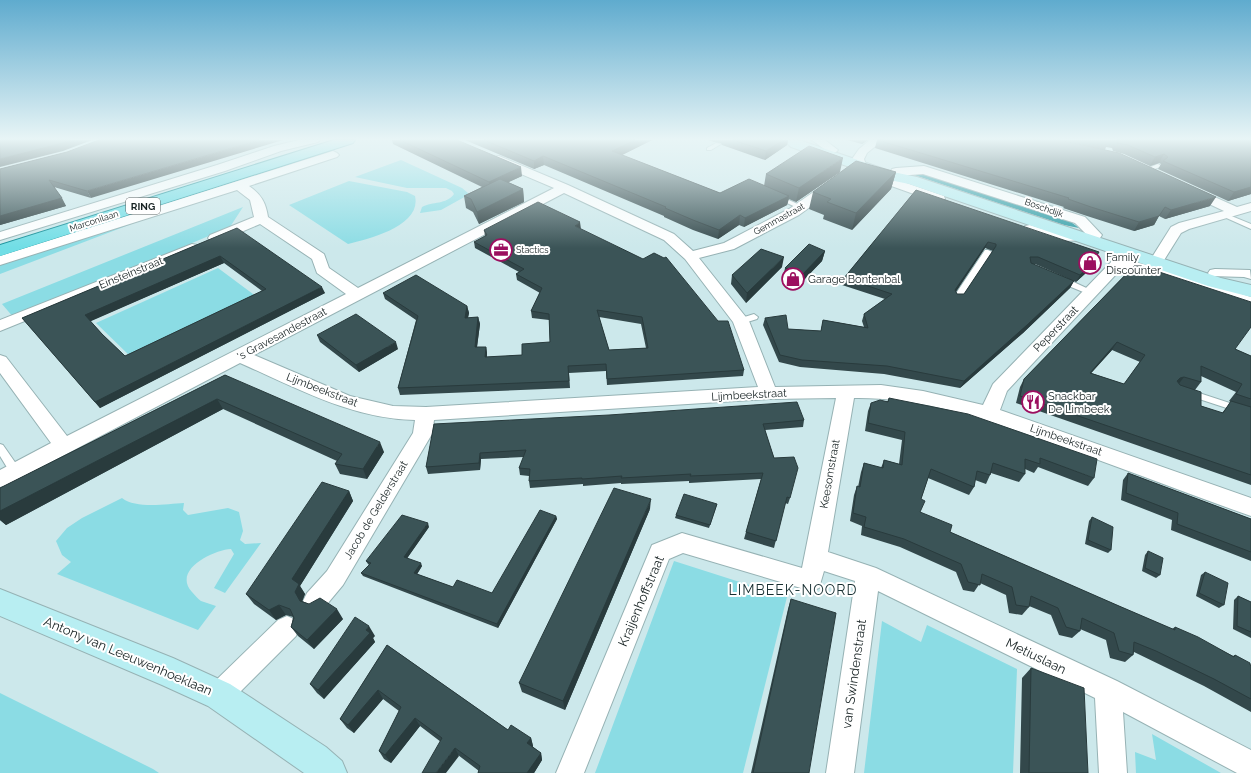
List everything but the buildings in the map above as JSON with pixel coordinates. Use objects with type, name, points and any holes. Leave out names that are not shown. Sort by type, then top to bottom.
[{"type":"main road","name":"Marconilaan","points":[[0,242],[214,176]]},
{"type":"main road","name":"Marconilaan","points":[[0,251],[235,176]]},
{"type":"main road","name":"Boschdijk","points":[[890,176],[912,180],[1158,258],[1215,273],[1244,289]]},
{"type":"main road","name":"Boschdijk","points":[[904,176],[912,180]]},
{"type":"main road","name":"Boschdijk","points":[[1080,234],[1115,255],[1158,258],[1215,282],[1244,289]]},
{"type":"main road","name":"Antony van Leeuwenhoeklaan","points":[[0,602],[173,674],[219,696],[314,759],[330,773]]},
{"type":"street","name":"Marconilaan","points":[[0,236],[195,176]]},
{"type":"street","points":[[0,261],[267,176]]},
{"type":"street","points":[[536,176],[669,237],[690,256],[748,319],[769,393]]},
{"type":"street","name":"Gemmastraat","points":[[690,256],[729,246],[802,208],[841,176]]},
{"type":"street","name":"Boschdijk","points":[[871,176],[874,179],[886,180],[1052,236],[1080,234],[1080,220],[943,176]]},
{"type":"street","points":[[239,185],[255,196],[260,204],[261,219],[319,257],[322,270],[357,294]]},
{"type":"street","points":[[1180,186],[1229,213]]},
{"type":"street","name":"'s Gravesandestraat","points":[[7,475],[564,188]]},
{"type":"street","points":[[1158,258],[1176,230],[1184,226],[1251,207]]},
{"type":"street","name":"Einsteinstraat","points":[[0,326],[261,219]]},
{"type":"street","name":"Boschdijk","points":[[1115,255],[1142,269],[1166,274],[1251,302]]},
{"type":"street","name":"Peperstraat","points":[[989,413],[999,388],[1092,292],[1115,255]]},
{"type":"street","name":"Boschdijk","points":[[1215,273],[1245,273],[1251,275]]},
{"type":"street","name":"Lijmbeekstraat","points":[[240,356],[346,402],[393,413],[426,414],[769,393],[846,390],[881,391],[916,396],[989,413],[1251,507]]},
{"type":"street","points":[[0,362],[64,446]]},
{"type":"street","name":"Keesomstraat","points":[[815,558],[846,390]]},
{"type":"street","name":"Jacob de Gelderstraat","points":[[315,601],[335,578],[422,434],[426,414]]},
{"type":"street","name":"Kraijenhoffstraat","points":[[570,773],[660,552],[682,543],[811,581],[815,558]]},
{"type":"street","name":"Metiuslaan","points":[[815,558],[868,575],[1108,690],[1251,765]]},
{"type":"street","name":"van Swindenstraat","points":[[840,773],[868,575]]},
{"type":"street","points":[[219,696],[287,628]]},
{"type":"street","points":[[1108,690],[1113,773]]},
{"type":"lane","points":[[770,194],[802,208]]},
{"type":"lane","points":[[1229,213],[1251,227]]},
{"type":"lane","points":[[957,298],[988,252]]},
{"type":"lane","points":[[1051,275],[1092,292]]},
{"type":"lane","points":[[1178,389],[1251,413]]},
{"type":"lane","points":[[0,448],[7,475]]},
{"type":"shaded area","points":[[436,176],[462,188],[468,193],[468,195],[441,210],[420,213],[422,207],[447,200],[454,194],[446,188],[407,188],[355,177]]},
{"type":"shaded area","points":[[917,176],[929,176],[1067,219],[1079,228],[1064,225]]},
{"type":"shaded area","points":[[349,181],[407,192],[415,196],[415,206],[410,215],[402,223],[392,229],[380,235],[348,244],[289,205]]},
{"type":"shaded area","points":[[243,207],[230,227],[14,318],[2,304]]},
{"type":"shaded area","points":[[171,209],[0,274],[0,264]]},
{"type":"shaded area","points":[[218,268],[257,297],[132,358],[96,323]]},
{"type":"shaded area","points":[[122,498],[135,504],[143,505],[184,503],[183,510],[188,515],[228,508],[239,512],[243,531],[240,540],[245,544],[261,543],[225,593],[214,588],[234,554],[231,549],[223,550],[205,557],[191,569],[187,576],[187,584],[192,592],[201,601],[216,606],[198,630],[57,574],[71,562],[62,555],[56,541],[67,528],[82,518]]},
{"type":"shaded area","points":[[674,561],[787,597],[743,773],[595,773]]},
{"type":"shaded area","points":[[882,621],[921,642],[927,625],[1017,669],[1013,773],[864,773]]},
{"type":"shaded area","points":[[0,693],[153,769],[159,773],[0,773]]},
{"type":"shaded area","points":[[1152,734],[1221,773],[1136,773],[1135,752],[1156,760]]},
{"type":"place","name":"Stactics","points":[[501,250]]},
{"type":"place","name":"Family Discounter","points":[[1090,263]]},
{"type":"place","name":"Garage Bontenbal","points":[[793,279]]},
{"type":"place","name":"Snackbar De Limbeek","points":[[1033,402]]},
{"type":"district","name":"LIMBEEK-NOORD","points":[[793,590]]}]
